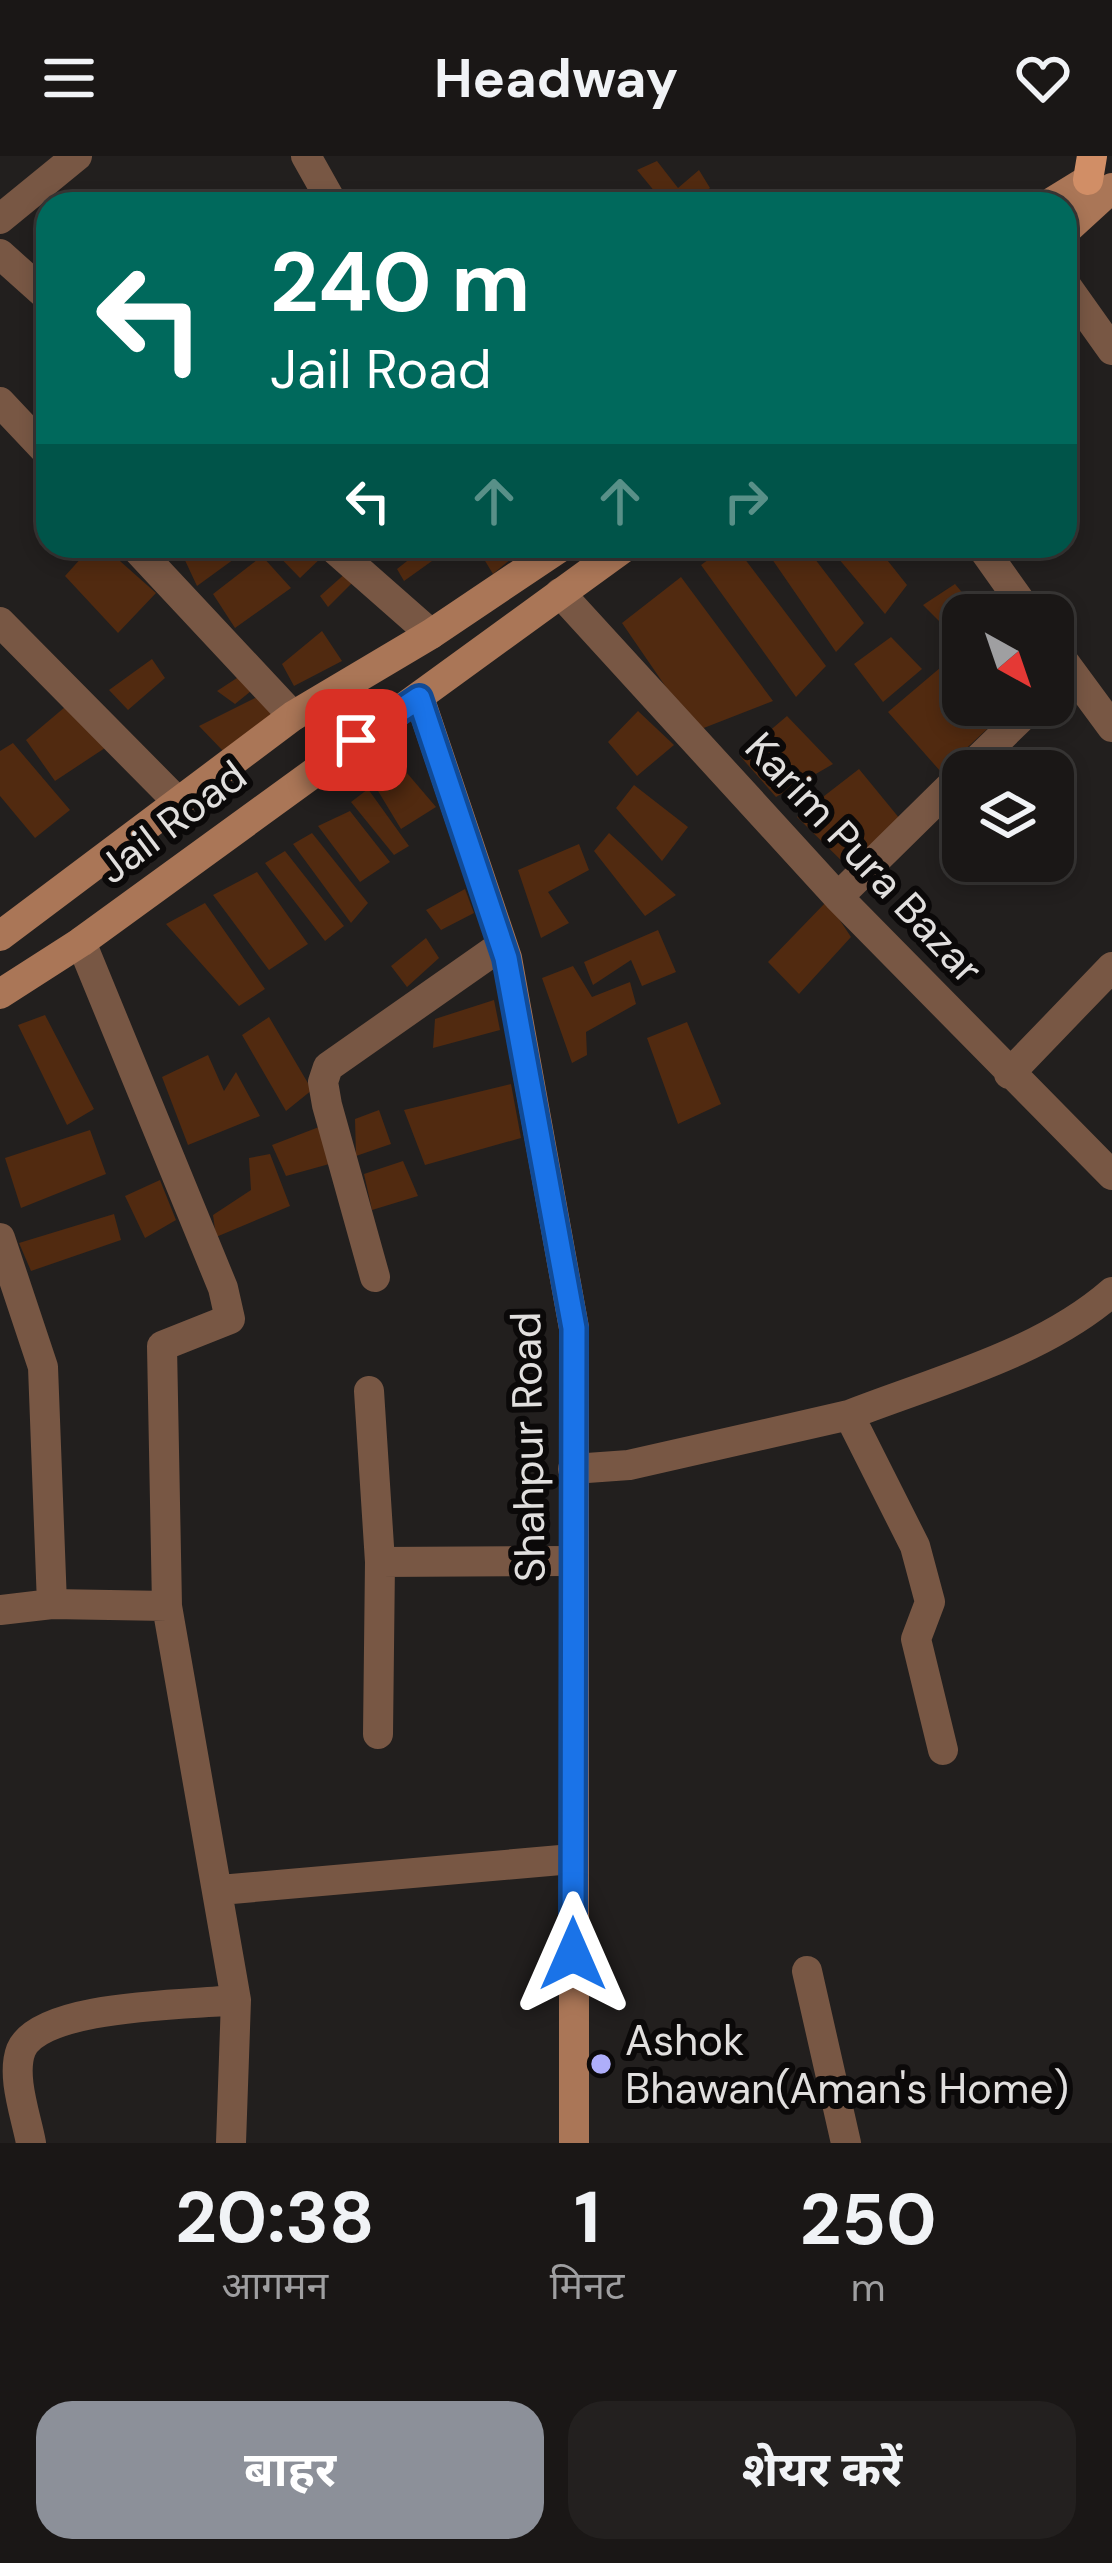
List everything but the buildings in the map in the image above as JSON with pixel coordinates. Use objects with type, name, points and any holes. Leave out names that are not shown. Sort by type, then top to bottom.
[{"type":"street","points":[[0,220],[77,156]]},
{"type":"street","points":[[306,156],[326,192]]},
{"type":"street","points":[[1063,192],[1090,170]]},
{"type":"street","points":[[1077,202],[1090,170]]},
{"type":"street","points":[[0,254],[36,286]]},
{"type":"street","points":[[1077,301],[1112,350]]},
{"type":"street","points":[[0,402],[36,440]]},
{"type":"street","points":[[145,558],[293,716]]},
{"type":"street","points":[[345,558],[431,634]]},
{"type":"street","name":"Jail Road","points":[[0,936],[293,716],[431,634],[534,558]]},
{"type":"street","name":"Jail Road","points":[[0,994],[81,942],[609,558]]},
{"type":"street","points":[[989,558],[1015,594]]},
{"type":"street","name":"Karim Pura Bazar","points":[[560,593],[838,897],[1112,1175]]},
{"type":"street","points":[[0,622],[178,802]]},
{"type":"street","points":[[1074,685],[1112,727]]},
{"type":"street","name":"Shahpur Road","points":[[419,698],[502,945],[574,1328],[574,2143]]},
{"type":"street","points":[[988,750],[1013,726]]},
{"type":"street","points":[[838,897],[942,795]]},
{"type":"street","points":[[81,942],[229,1314],[219,1328],[176,1336],[162,1346],[167,1606],[236,2000],[231,2143]]},
{"type":"street","points":[[375,1277],[327,1105],[323,1082],[328,1066],[502,945]]},
{"type":"street","points":[[1009,1074],[1112,967]]},
{"type":"street","points":[[0,1238],[43,1367],[52,1604]]},
{"type":"street","points":[[573,1469],[628,1466],[850,1414],[1022,1346],[1085,1316],[1112,1292]]},
{"type":"street","points":[[369,1391],[380,1562],[378,1734]]},
{"type":"street","points":[[850,1414],[915,1546],[930,1602],[916,1639],[943,1750]]},
{"type":"street","points":[[380,1562],[573,1561]]},
{"type":"street","points":[[0,1610],[52,1604],[167,1606]]},
{"type":"street","points":[[220,1890],[572,1859]]},
{"type":"street","points":[[807,1971],[846,2143]]},
{"type":"street","points":[[32,2143],[19,2075],[20,2054],[30,2035],[68,2017],[236,2000]]},
{"type":"place","name":"Ashok Bhawan(Aman's Home)","points":[[601,2064]]},
{"type":"route","points":[[356,740],[419,698],[506,958],[574,1328],[573,1954]]}]
